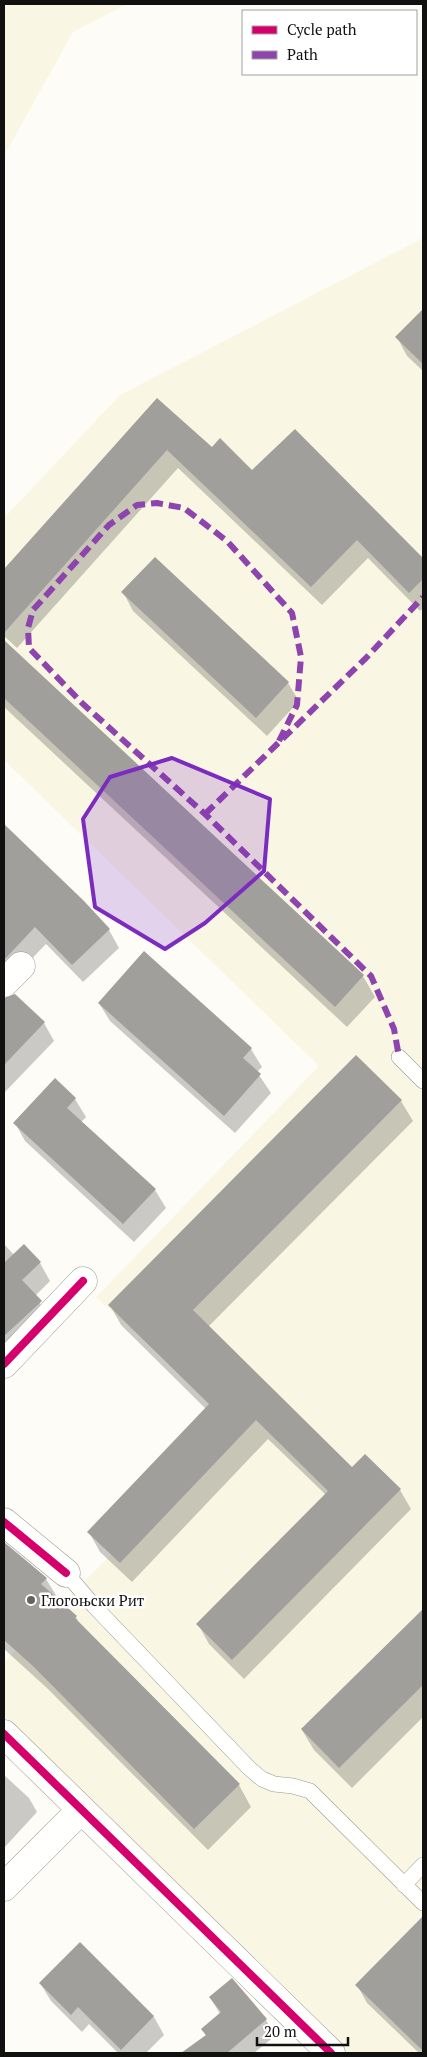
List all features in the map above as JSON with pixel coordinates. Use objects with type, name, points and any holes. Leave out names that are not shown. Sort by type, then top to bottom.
[{"type":"street","points":[[4,1364],[83,1281]]},
{"type":"street","points":[[4,1522],[66,1573]]},
{"type":"street","points":[[4,1734],[331,2053]]},
{"type":"street","points":[[4,1887],[81,1810]]},
{"type":"lane","points":[[399,1057],[423,1081]]},
{"type":"lane","points":[[66,1573],[94,1606],[249,1768],[262,1779],[274,1784],[293,1786],[310,1792],[423,1903]]},
{"type":"lane","points":[[404,1885],[423,1865]]},
{"type":"highlighted area","points":[[172,758],[270,799],[264,871],[205,923],[165,949],[95,907],[83,819],[110,777]]},
{"type":"shaded area","points":[[4,4],[127,4],[73,32],[4,156]]},
{"type":"shaded area","points":[[423,238],[423,2053],[332,2053],[4,1734],[4,1662],[238,1427],[96,1297],[319,1066],[4,760],[4,518],[120,395]]},
{"type":"building","points":[[423,309],[423,364],[395,337]]},
{"type":"building","points":[[157,398],[212,447],[220,438],[252,470],[295,429],[423,558],[423,579],[409,593],[357,540],[311,587],[167,450],[4,633],[4,569]]},
{"type":"building","points":[[155,557],[289,682],[256,718],[121,592]]},
{"type":"building","points":[[4,640],[364,975],[335,1007],[4,698]]},
{"type":"building","points":[[4,824],[84,901],[110,929],[72,965],[35,927],[4,960]]},
{"type":"building","points":[[144,951],[252,1048],[243,1058],[261,1074],[224,1116],[98,1003]]},
{"type":"building","points":[[15,994],[45,1022],[4,1065],[4,998]]},
{"type":"building","points":[[356,1055],[402,1100],[193,1310],[352,1467],[365,1454],[401,1489],[232,1660],[196,1624],[328,1491],[256,1420],[120,1563],[87,1532],[209,1404],[108,1305]]},
{"type":"building","points":[[55,1078],[76,1098],[67,1108],[156,1189],[123,1224],[13,1123]]},
{"type":"building","points":[[24,1244],[41,1262],[22,1280],[42,1301],[4,1336],[4,1261]]},
{"type":"building","points":[[4,1542],[47,1578],[41,1584],[77,1616],[75,1618],[240,1784],[194,1829],[34,1667],[4,1640]]},
{"type":"building","points":[[423,1609],[423,1685],[339,1768],[301,1729]]},
{"type":"building","points":[[423,1916],[423,2051],[355,1985]]},
{"type":"building","points":[[80,1942],[154,2016],[121,2050],[78,2007],[71,2015],[39,1983]]},
{"type":"building","points":[[232,1978],[267,2019],[227,2053],[181,2053],[206,2035],[201,2029],[221,2012],[209,1997]]},
{"type":"marked path","points":[[279,741],[297,705],[301,657],[292,613],[227,541],[184,508],[157,503],[137,505],[109,525],[33,610],[28,628],[29,648],[83,704],[205,814],[371,976],[394,1029],[399,1057]]},
{"type":"marked path","points":[[205,814],[366,658],[423,597]]},
{"type":"cycle path","points":[[4,1364],[83,1281]]},
{"type":"cycle path","points":[[4,1522],[66,1573]]},
{"type":"cycle path","points":[[4,1734],[331,2053]]},
{"type":"place","name":"Глогоњски Рит","points":[[31,1600]]}]
